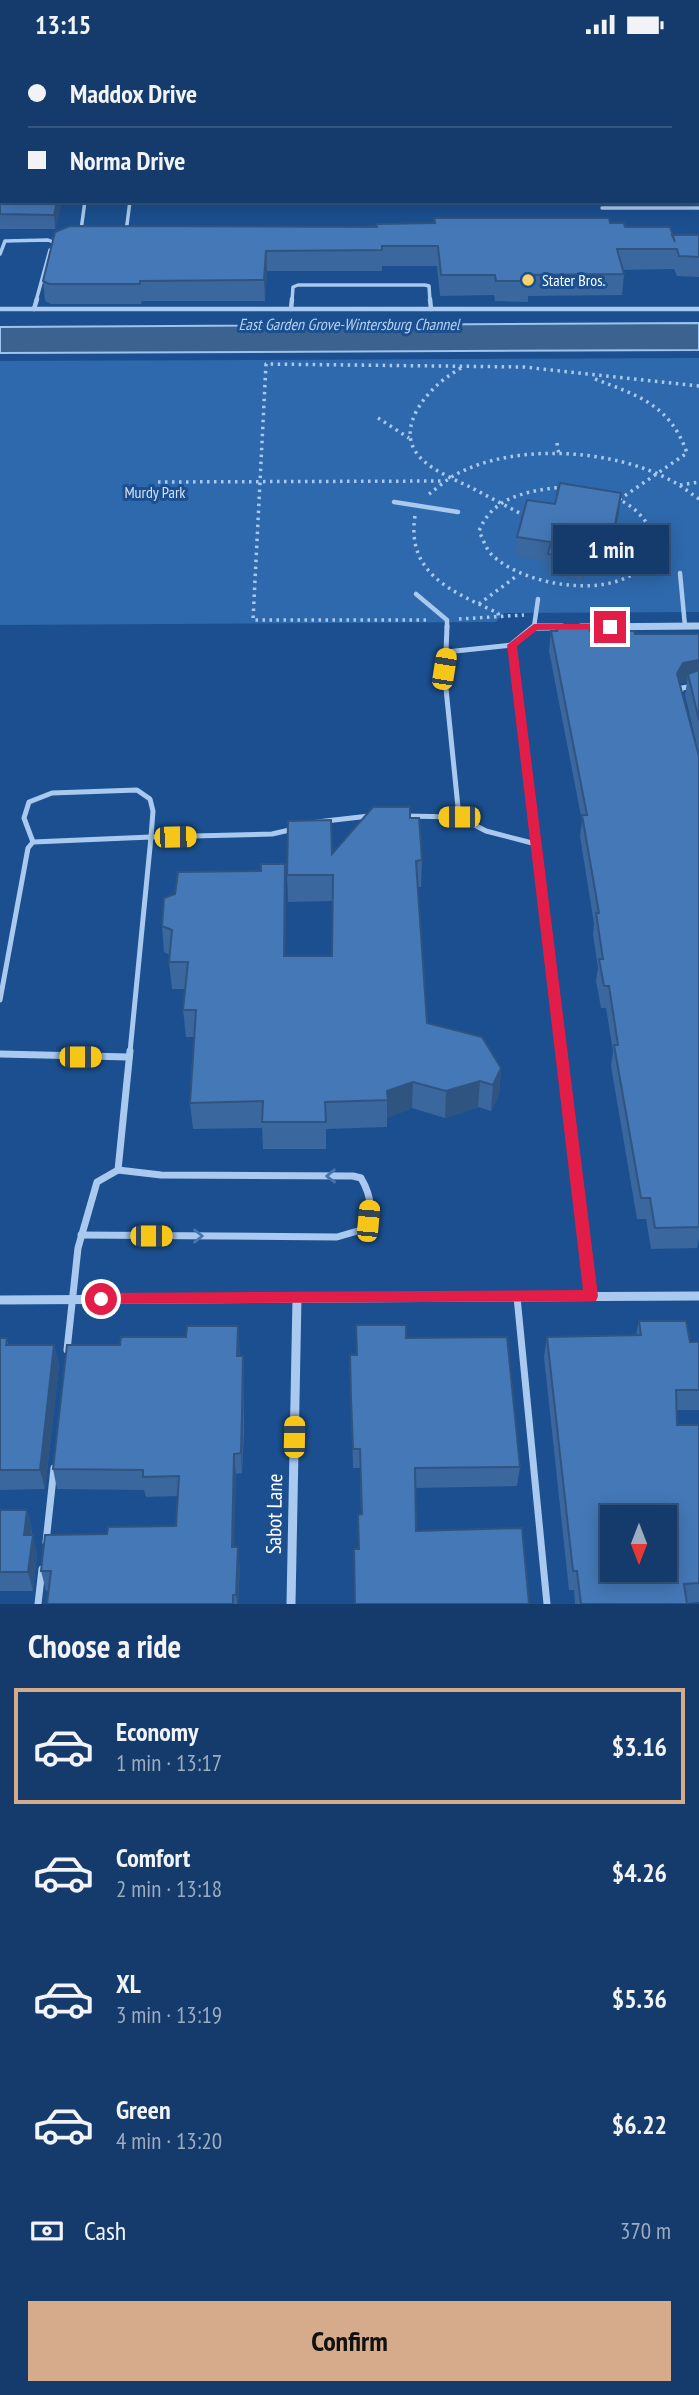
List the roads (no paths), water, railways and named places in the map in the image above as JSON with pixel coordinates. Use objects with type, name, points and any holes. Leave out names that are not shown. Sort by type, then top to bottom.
[{"type":"street","points":[[591,1296],[512,645],[534,627],[699,626]]},
{"type":"street","points":[[0,1300],[699,1296]]},
{"type":"street","name":"Sabot Lane","points":[[291,1604],[297,1298]]},
{"type":"lane","points":[[85,203],[79,230],[92,233]]},
{"type":"lane","points":[[130,203],[125,235],[136,235]]},
{"type":"lane","points":[[601,203],[606,220]]},
{"type":"lane","points":[[602,208],[699,208]]},
{"type":"lane","points":[[0,254],[5,241],[48,240],[62,245],[50,250],[34,309]]},
{"type":"lane","points":[[291,309],[293,288],[298,285],[425,285],[429,286],[431,309]]},
{"type":"lane","points":[[0,309],[699,309]]},
{"type":"lane","points":[[394,502],[458,512]]},
{"type":"lane","points":[[680,573],[685,626]]},
{"type":"lane","points":[[416,594],[447,620],[444,669],[459,817]]},
{"type":"lane","points":[[534,627],[538,599]]},
{"type":"lane","points":[[446,652],[512,645]]},
{"type":"lane","points":[[682,706],[679,694],[682,688],[699,685]]},
{"type":"lane","points":[[33,842],[24,818],[29,802],[51,793],[137,790],[150,799],[153,811],[151,837],[118,1170]]},
{"type":"lane","points":[[0,1000],[27,848],[33,842],[272,834],[326,819],[378,815]]},
{"type":"lane","points":[[391,816],[459,817],[486,831],[536,844]]},
{"type":"lane","points":[[0,1054],[129,1057]]},
{"type":"lane","points":[[67,1355],[81,1235],[97,1182],[118,1170],[175,1175],[354,1176],[361,1178],[367,1185],[370,1202],[368,1221],[364,1229],[337,1237],[81,1235]]},
{"type":"lane","points":[[517,1297],[547,1604]]},
{"type":"lane","points":[[45,1549],[56,1452]]},
{"type":"lane","points":[[38,1604],[43,1562]]},
{"type":"place","name":"Stater Bros.","points":[[528,280]]},
{"type":"water label","name":"East Garden Grove-Wintersburg Channel","points":[[349,324]]},
{"type":"park label","name":"Murdy Park","points":[[155,492]]}]
